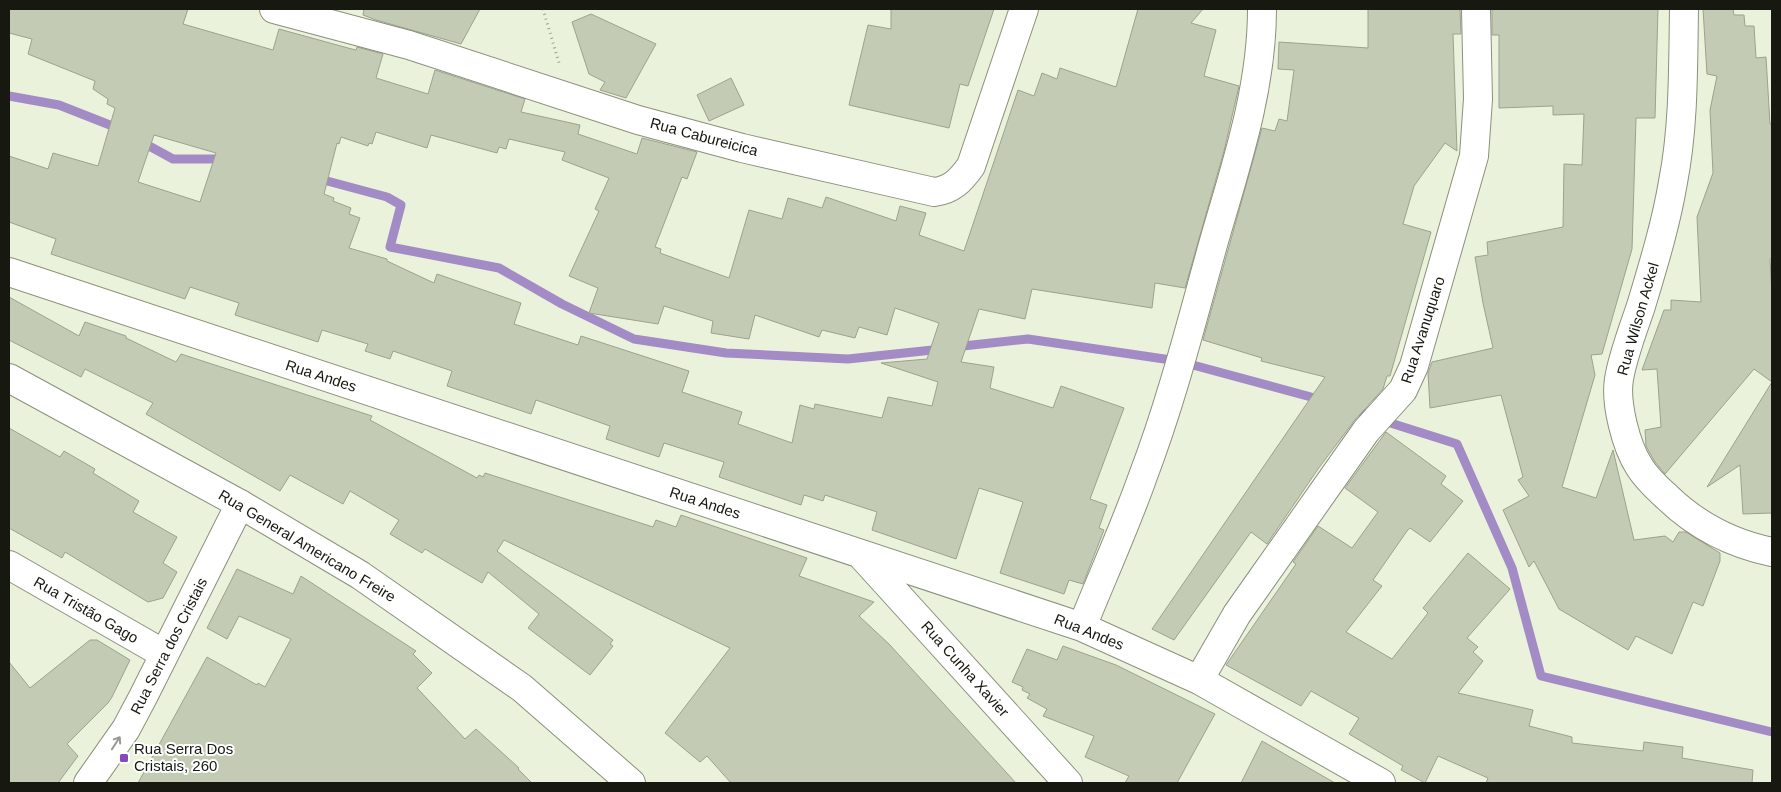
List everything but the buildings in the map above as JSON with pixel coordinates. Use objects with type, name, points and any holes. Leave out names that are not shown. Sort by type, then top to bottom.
[{"type":"street","name":"Rua Cabureicica","points":[[274,9],[313,14],[638,120],[742,148],[934,192],[952,187],[964,176],[971,166],[1024,9]]},
{"type":"street","points":[[1082,627],[1143,476],[1173,385],[1247,126],[1255,90],[1262,35],[1262,9]]},
{"type":"street","name":"Rua Avanuquaro","points":[[1199,680],[1237,614],[1366,431],[1403,390],[1414,366],[1474,156],[1478,99],[1476,9]]},
{"type":"street","name":"Rua Wilson Ackel","points":[[1684,9],[1682,98],[1674,181],[1657,254],[1619,380],[1619,404],[1626,436],[1638,466],[1656,487],[1683,512],[1719,534],[1752,548],[1772,552]]},
{"type":"street","name":"Rua Andes","points":[[9,272],[1082,627],[1199,680],[1381,783]]},
{"type":"street","name":"Rua General Americano Freire","points":[[9,378],[240,504],[360,575],[522,688],[631,783]]},
{"type":"street","name":"Rua Serra dos Cristais","points":[[88,783],[126,729],[240,504]]},
{"type":"street","name":"Rua Cunha Xavier","points":[[861,555],[1068,783]]},
{"type":"street","name":"Rua Tristão Gago","points":[[9,565],[164,654]]},
{"type":"path","points":[[543,9],[570,97]]},
{"type":"waterway","points":[[9,96],[59,105],[120,129]]},
{"type":"waterway","points":[[140,141],[173,159],[225,159]]},
{"type":"waterway","points":[[316,178],[387,197],[401,205],[390,247],[499,268],[562,304],[634,339],[726,353],[848,359],[942,349]]},
{"type":"waterway","points":[[954,347],[1028,339],[1178,361],[1322,400]]},
{"type":"waterway","points":[[1351,408],[1381,420],[1457,444],[1512,568],[1541,676],[1772,732]]},
{"type":"place","name":"Rua Serra Dos Cristais, 260","points":[[124,758]]}]
